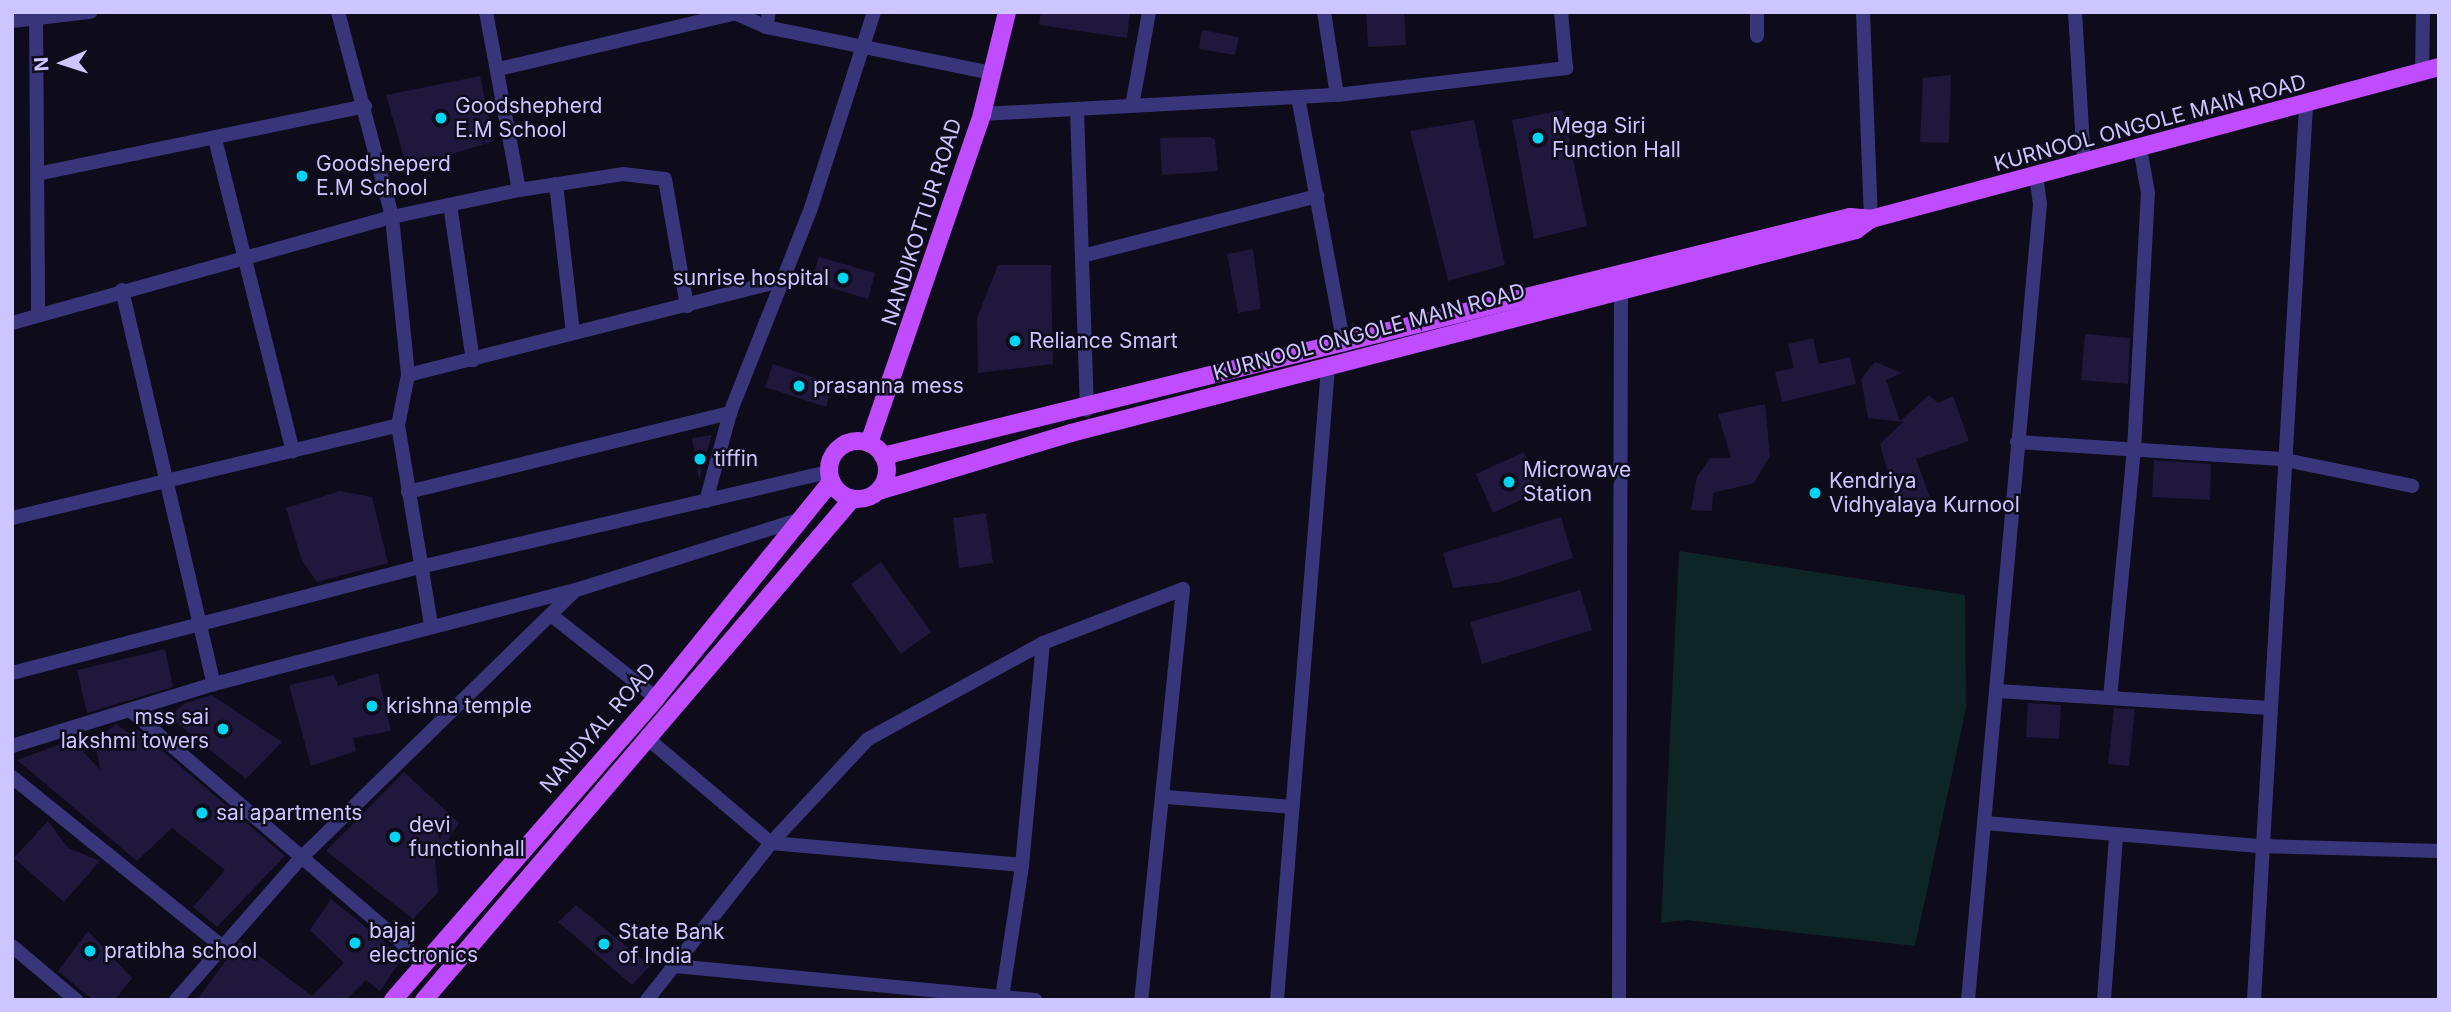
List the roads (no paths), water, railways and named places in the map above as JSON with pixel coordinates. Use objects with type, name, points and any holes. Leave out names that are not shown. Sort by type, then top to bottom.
[{"type":"main road","name":"NANDIKOTTUR ROAD","points":[[869,443],[982,114],[1007,12]]},
{"type":"main road","name":"KURNOOL ONGOLE MAIN ROAD","points":[[883,456],[1087,410],[1850,217],[1871,219],[2306,106],[2430,69]]},
{"type":"main road","name":"KURNOOL ONGOLE MAIN ROAD","points":[[878,491],[1621,289],[1856,230],[1871,219]]},
{"type":"main road","points":[[869,443],[883,456],[887,474],[878,491],[852,499],[830,477],[841,447],[869,443]]},
{"type":"main road","name":"NANDYAL ROAD","points":[[393,1000],[656,698],[830,477]]},
{"type":"main road","name":"NANDYAL ROAD","points":[[424,1000],[852,499]]},
{"type":"street","points":[[12,21],[90,12]]},
{"type":"street","points":[[338,12],[365,106],[392,218],[408,375],[398,425],[431,624]]},
{"type":"street","points":[[486,12],[499,69],[519,190]]},
{"type":"street","points":[[706,501],[730,413],[783,280],[867,44],[874,12]]},
{"type":"street","points":[[1132,106],[1149,12]]},
{"type":"street","points":[[1324,12],[1338,95]]},
{"type":"street","points":[[982,114],[1338,95],[1566,68],[1561,12]]},
{"type":"street","points":[[1757,12],[1757,36]]},
{"type":"street","points":[[1863,12],[1871,219]]},
{"type":"street","points":[[2075,12],[2084,162]]},
{"type":"street","points":[[2423,12],[2430,69]]},
{"type":"street","points":[[499,69],[735,13],[992,73]]},
{"type":"street","points":[[36,17],[42,173],[38,315]]},
{"type":"street","points":[[1298,97],[1344,345]]},
{"type":"street","points":[[42,173],[365,106]]},
{"type":"street","points":[[2254,1000],[2281,459],[2306,106]]},
{"type":"street","points":[[1077,109],[1087,410]]},
{"type":"street","points":[[215,139],[293,451]]},
{"type":"street","points":[[2110,698],[2134,450],[2148,193],[2140,148]]},
{"type":"street","points":[[12,323],[245,256],[392,218],[519,190],[623,174],[665,179],[687,306]]},
{"type":"street","points":[[1968,1000],[2040,204],[2036,177]]},
{"type":"street","points":[[556,184],[573,333]]},
{"type":"street","points":[[1082,256],[1317,195]]},
{"type":"street","points":[[450,205],[473,360]]},
{"type":"street","points":[[408,375],[783,280]]},
{"type":"street","points":[[1619,1000],[1621,289]]},
{"type":"street","points":[[122,290],[169,480],[214,684]]},
{"type":"street","points":[[1277,1000],[1328,368]]},
{"type":"street","points":[[408,492],[730,413]]},
{"type":"street","points":[[12,518],[398,425]]},
{"type":"street","points":[[2017,442],[2281,459],[2412,486]]},
{"type":"street","points":[[12,673],[420,567],[706,501],[830,477]]},
{"type":"street","points":[[12,746],[214,684],[431,624],[576,590],[798,520]]},
{"type":"street","points":[[647,1000],[771,843],[868,738],[1043,643],[1183,589],[1166,797],[1142,1000]]},
{"type":"street","points":[[176,1000],[219,944],[300,859],[576,590]]},
{"type":"street","points":[[551,615],[656,698]]},
{"type":"street","points":[[1002,998],[1022,865],[1043,643]]},
{"type":"street","points":[[1998,691],[2269,708]]},
{"type":"street","points":[[130,710],[300,859],[425,963]]},
{"type":"street","points":[[647,738],[771,843],[1022,865]]},
{"type":"street","points":[[12,777],[219,944]]},
{"type":"street","points":[[1166,797],[1293,807]]},
{"type":"street","points":[[1984,823],[2261,846],[2439,851]]},
{"type":"street","points":[[2104,1000],[2116,835]]},
{"type":"street","points":[[12,947],[76,1000]]},
{"type":"street","points":[[674,966],[1035,1000]]},
{"type":"place","name":"Goodshepherd E.M School","points":[[441,118]]},
{"type":"place","name":"Mega Siri Function Hall","points":[[1538,138]]},
{"type":"place","name":"Goodsheperd E.M School","points":[[302,176]]},
{"type":"place","name":"sunrise hospital","points":[[843,278]]},
{"type":"place","name":"Reliance Smart","points":[[1015,341]]},
{"type":"place","name":"prasanna mess","points":[[799,386]]},
{"type":"place","name":"tiffin","points":[[700,459]]},
{"type":"place","name":"Microwave Station","points":[[1509,482]]},
{"type":"place","name":"Kendriya Vidhyalaya Kurnool","points":[[1815,493]]},
{"type":"place","name":"krishna temple","points":[[372,706]]},
{"type":"place","name":"mss sai lakshmi towers","points":[[223,729]]},
{"type":"place","name":"sai apartments","points":[[202,813]]},
{"type":"place","name":"devi functionhall","points":[[395,837]]},
{"type":"place","name":"bajaj electronics","points":[[355,943]]},
{"type":"place","name":"State Bank of India","points":[[604,944]]},
{"type":"place","name":"pratibha school","points":[[90,951]]}]
